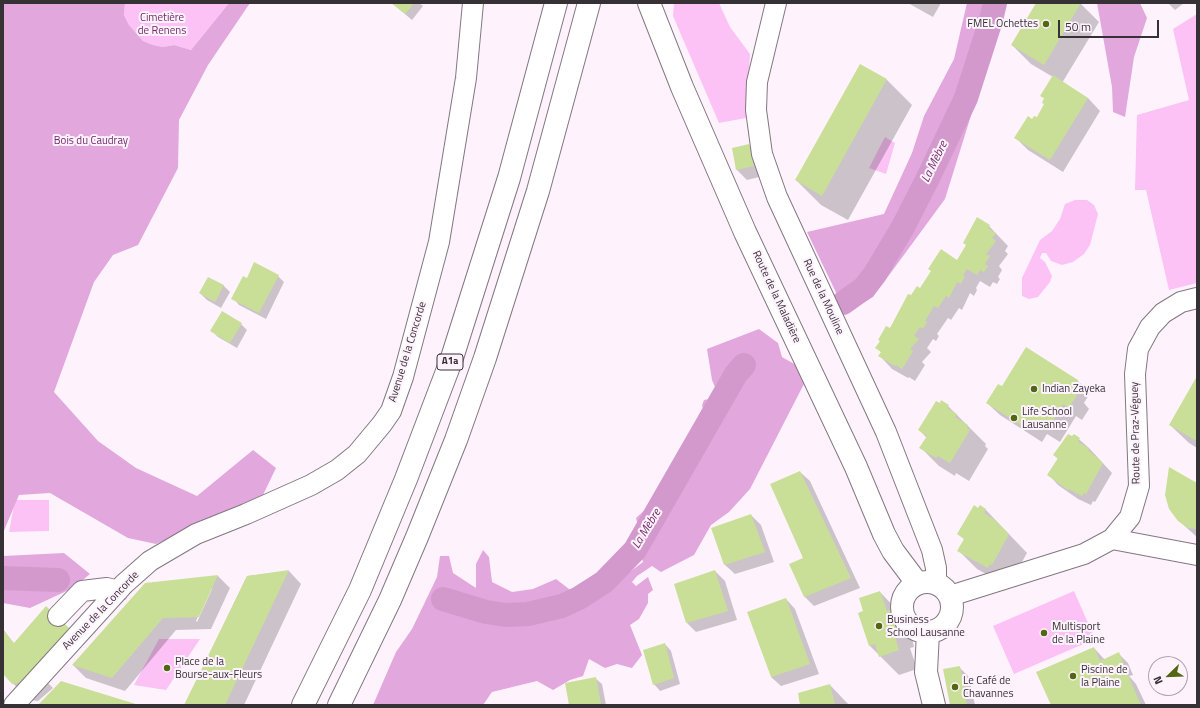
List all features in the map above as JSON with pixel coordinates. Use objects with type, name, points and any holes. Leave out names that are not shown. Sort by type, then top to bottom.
[{"type":"main road","name":"A1a","points":[[304,705],[363,583],[406,479],[451,361],[509,178],[556,3]]},
{"type":"main road","points":[[339,705],[390,600],[417,537],[456,440],[483,365],[538,191],[589,3]]},
{"type":"main road","name":"Route de la Maladière","points":[[649,3],[682,87],[745,232],[856,467],[884,534],[893,551],[934,588]]},
{"type":"main road","points":[[934,588],[952,610],[947,622],[936,630],[928,632],[914,628],[908,623],[902,612],[902,606],[906,593],[934,588]]},
{"type":"main road","points":[[928,632],[926,672],[934,705]]},
{"type":"street","name":"Avenue de la Concorde","points":[[14,705],[118,591],[150,561],[196,534],[246,514],[310,485],[337,470],[357,454],[371,439],[391,411],[415,333],[438,242],[466,78],[473,3]]},
{"type":"street","name":"Rue de la Mouline","points":[[776,3],[757,82],[756,110],[762,154],[777,197],[886,432],[932,550],[936,568],[934,588]]},
{"type":"street","name":"Route de Praz-Véguey","points":[[934,588],[1084,554],[1112,539],[1130,517],[1139,486],[1135,374],[1138,349],[1150,327],[1163,314],[1181,302],[1197,298]]},
{"type":"street","points":[[1112,539],[1197,555]]},
{"type":"street","points":[[58,616],[82,591],[107,588],[118,591]]},
{"type":"street","points":[[926,672],[929,705]]},
{"type":"green space","name":"Bois du Caudray","points":[[3,3],[125,3],[124,15],[129,25],[143,41],[163,47],[174,45],[191,50],[229,3],[250,3],[208,65],[179,120],[178,168],[138,245],[113,255],[94,282],[54,392],[98,441],[136,468],[197,496],[253,450],[276,468],[262,497],[156,544],[128,538],[50,493],[19,495],[3,533]]},
{"type":"green space","name":"Cimetière de Renens","points":[[125,3],[229,3],[191,50],[174,45],[163,47],[143,41],[129,25],[124,15]]},
{"type":"green space","points":[[674,3],[719,3],[730,27],[750,54],[746,118],[719,123],[673,16]]},
{"type":"green space","points":[[967,3],[1006,3],[945,199],[873,297],[848,312],[843,307],[807,232],[884,214],[912,153],[924,116],[954,59]]},
{"type":"green space","points":[[1097,3],[1140,3],[1147,18],[1134,57],[1125,117],[1113,112],[1112,87]]},
{"type":"green space","points":[[1197,14],[1197,283],[1169,290],[1146,190],[1135,190],[1137,115],[1189,100],[1173,29]]},
{"type":"green space","points":[[885,137],[895,143],[886,174],[869,168]]},
{"type":"green space","points":[[1075,200],[1087,200],[1094,205],[1098,214],[1090,245],[1084,254],[1073,262],[1062,265],[1051,261],[1046,253],[1042,253],[1040,258],[1045,262],[1052,276],[1050,282],[1038,297],[1029,299],[1022,296],[1022,278],[1040,240],[1052,231],[1060,219],[1065,204]]},
{"type":"green space","points":[[759,329],[778,343],[782,357],[803,369],[806,380],[750,489],[729,512],[711,525],[694,555],[661,572],[652,566],[637,576],[632,582],[636,586],[648,577],[653,590],[648,594],[648,603],[639,619],[630,625],[642,655],[632,668],[617,664],[605,668],[589,659],[583,676],[570,680],[553,690],[537,681],[492,692],[483,705],[373,705],[396,652],[412,629],[437,577],[440,556],[449,556],[453,573],[476,588],[476,564],[483,550],[489,557],[492,582],[512,592],[533,589],[556,579],[582,599],[611,586],[643,562],[637,543],[646,531],[638,526],[636,518],[647,508],[656,509],[663,489],[670,487],[686,457],[680,448],[704,413],[702,405],[704,400],[719,397],[712,380],[707,349]]},
{"type":"green space","points":[[15,500],[49,500],[49,531],[9,532]]},
{"type":"green space","points":[[64,553],[90,574],[73,588],[30,608],[3,603],[3,556]]},
{"type":"green space","name":"Multisport de la Plaine","points":[[1074,591],[1095,639],[1014,674],[993,626]]},
{"type":"green space","points":[[159,639],[200,639],[166,690],[134,685]]},
{"type":"building","points":[[391,3],[414,3],[405,14]]},
{"type":"building","name":"FMEL Ochettes","points":[[1036,3],[1081,3],[1044,65],[1011,45]]},
{"type":"building","points":[[860,64],[887,79],[822,196],[795,180]]},
{"type":"building","points":[[1053,75],[1088,98],[1050,160],[1014,138],[1028,116],[1032,119],[1034,116],[1037,117],[1044,104],[1042,103],[1044,98],[1040,96]]},
{"type":"building","points":[[749,144],[754,166],[736,170],[732,148]]},
{"type":"building","points":[[977,217],[990,225],[988,228],[996,233],[992,238],[996,241],[986,254],[990,256],[985,264],[988,266],[984,272],[980,270],[977,275],[967,269],[963,275],[965,276],[961,284],[957,282],[949,298],[946,296],[938,308],[934,306],[925,321],[927,322],[923,329],[920,327],[914,336],[919,339],[910,349],[913,351],[902,369],[878,356],[881,352],[875,348],[880,341],[878,340],[886,326],[890,328],[908,294],[911,295],[917,286],[920,288],[931,271],[928,269],[941,249],[957,260],[966,245],[963,243]]},
{"type":"building","points":[[254,262],[279,275],[259,313],[231,299],[243,276],[247,278]]},
{"type":"building","points":[[208,277],[224,285],[215,302],[199,293]]},
{"type":"building","points":[[222,311],[242,323],[230,343],[210,331]]},
{"type":"building","name":"Indian Zayeka","points":[[1026,347],[1078,380],[1071,391],[1077,395],[1069,408],[1063,404],[1047,431],[1034,422],[1029,430],[986,403],[998,384],[1002,386]]},
{"type":"building","points":[[1197,376],[1197,441],[1169,425]]},
{"type":"building","points":[[941,400],[949,405],[947,408],[957,414],[955,417],[968,425],[967,428],[970,430],[950,463],[938,456],[936,458],[919,448],[927,436],[918,430],[936,401],[940,403]]},
{"type":"building","points":[[1068,434],[1072,436],[1074,434],[1080,438],[1078,442],[1089,448],[1088,450],[1103,463],[1086,494],[1084,493],[1082,496],[1069,489],[1068,490],[1047,475],[1058,458],[1053,455]]},
{"type":"building","points":[[1169,467],[1197,483],[1197,529],[1188,528],[1178,521],[1169,509],[1165,495]]},
{"type":"building","points":[[800,471],[851,578],[804,597],[789,564],[803,558],[770,484]]},
{"type":"building","points":[[974,505],[978,508],[980,505],[986,509],[984,513],[995,520],[1009,534],[992,565],[990,564],[988,568],[957,551],[964,539],[957,534]]},
{"type":"building","points":[[751,514],[765,552],[724,565],[711,528]]},
{"type":"building","points":[[289,570],[225,705],[184,705],[247,576]]},
{"type":"building","points":[[715,570],[728,611],[686,623],[674,584]]},
{"type":"building","points":[[218,575],[199,617],[163,618],[112,678],[72,665],[145,583]]},
{"type":"building","name":"Business School Lausanne","points":[[880,591],[887,611],[890,610],[893,614],[897,628],[893,630],[899,650],[879,657],[875,644],[869,646],[858,613],[863,611],[859,598]]},
{"type":"building","points":[[786,598],[810,664],[771,677],[747,612]]},
{"type":"building","points":[[46,606],[70,629],[35,669],[19,683],[12,684],[3,674],[3,630],[14,643]]},
{"type":"building","points":[[665,643],[674,678],[653,685],[643,650]]},
{"type":"building","points":[[1094,647],[1100,661],[1119,652],[1124,665],[1119,667],[1123,675],[1127,673],[1141,705],[1051,705],[1036,672]]},
{"type":"building","name":"Le Café de Chavannes","points":[[960,666],[967,705],[950,705],[943,669]]},
{"type":"building","points":[[596,677],[601,705],[569,705],[565,683]]},
{"type":"building","points":[[61,681],[139,705],[38,705]]},
{"type":"building","points":[[830,684],[835,705],[800,705],[798,693]]},
{"type":"waterway","name":"La Mèbre","points":[[843,303],[864,288],[875,274],[903,227],[928,178],[966,98],[995,3]]},
{"type":"waterway","name":"La Mèbre","points":[[443,599],[486,612],[506,615],[528,614],[562,606],[579,598],[604,582],[635,550],[736,374],[744,365]]},
{"type":"waterway","name":"La Mèbre","points":[[3,578],[58,580]]},
{"type":"place","name":"FMEL Ochettes","points":[[1046,24]]},
{"type":"place","name":"Indian Zayeka","points":[[1034,389]]},
{"type":"place","name":"Life School Lausanne","points":[[1014,418]]},
{"type":"place","name":"Business School Lausanne","points":[[879,626]]},
{"type":"place","name":"Multisport de la Plaine","points":[[1044,633]]},
{"type":"place","name":"Place de la Bourse-aux-Fleurs","points":[[167,668]]},
{"type":"place","name":"Piscine de la Plaine","points":[[1073,676]]},
{"type":"place","name":"Le Café de Chavannes","points":[[955,687]]}]
